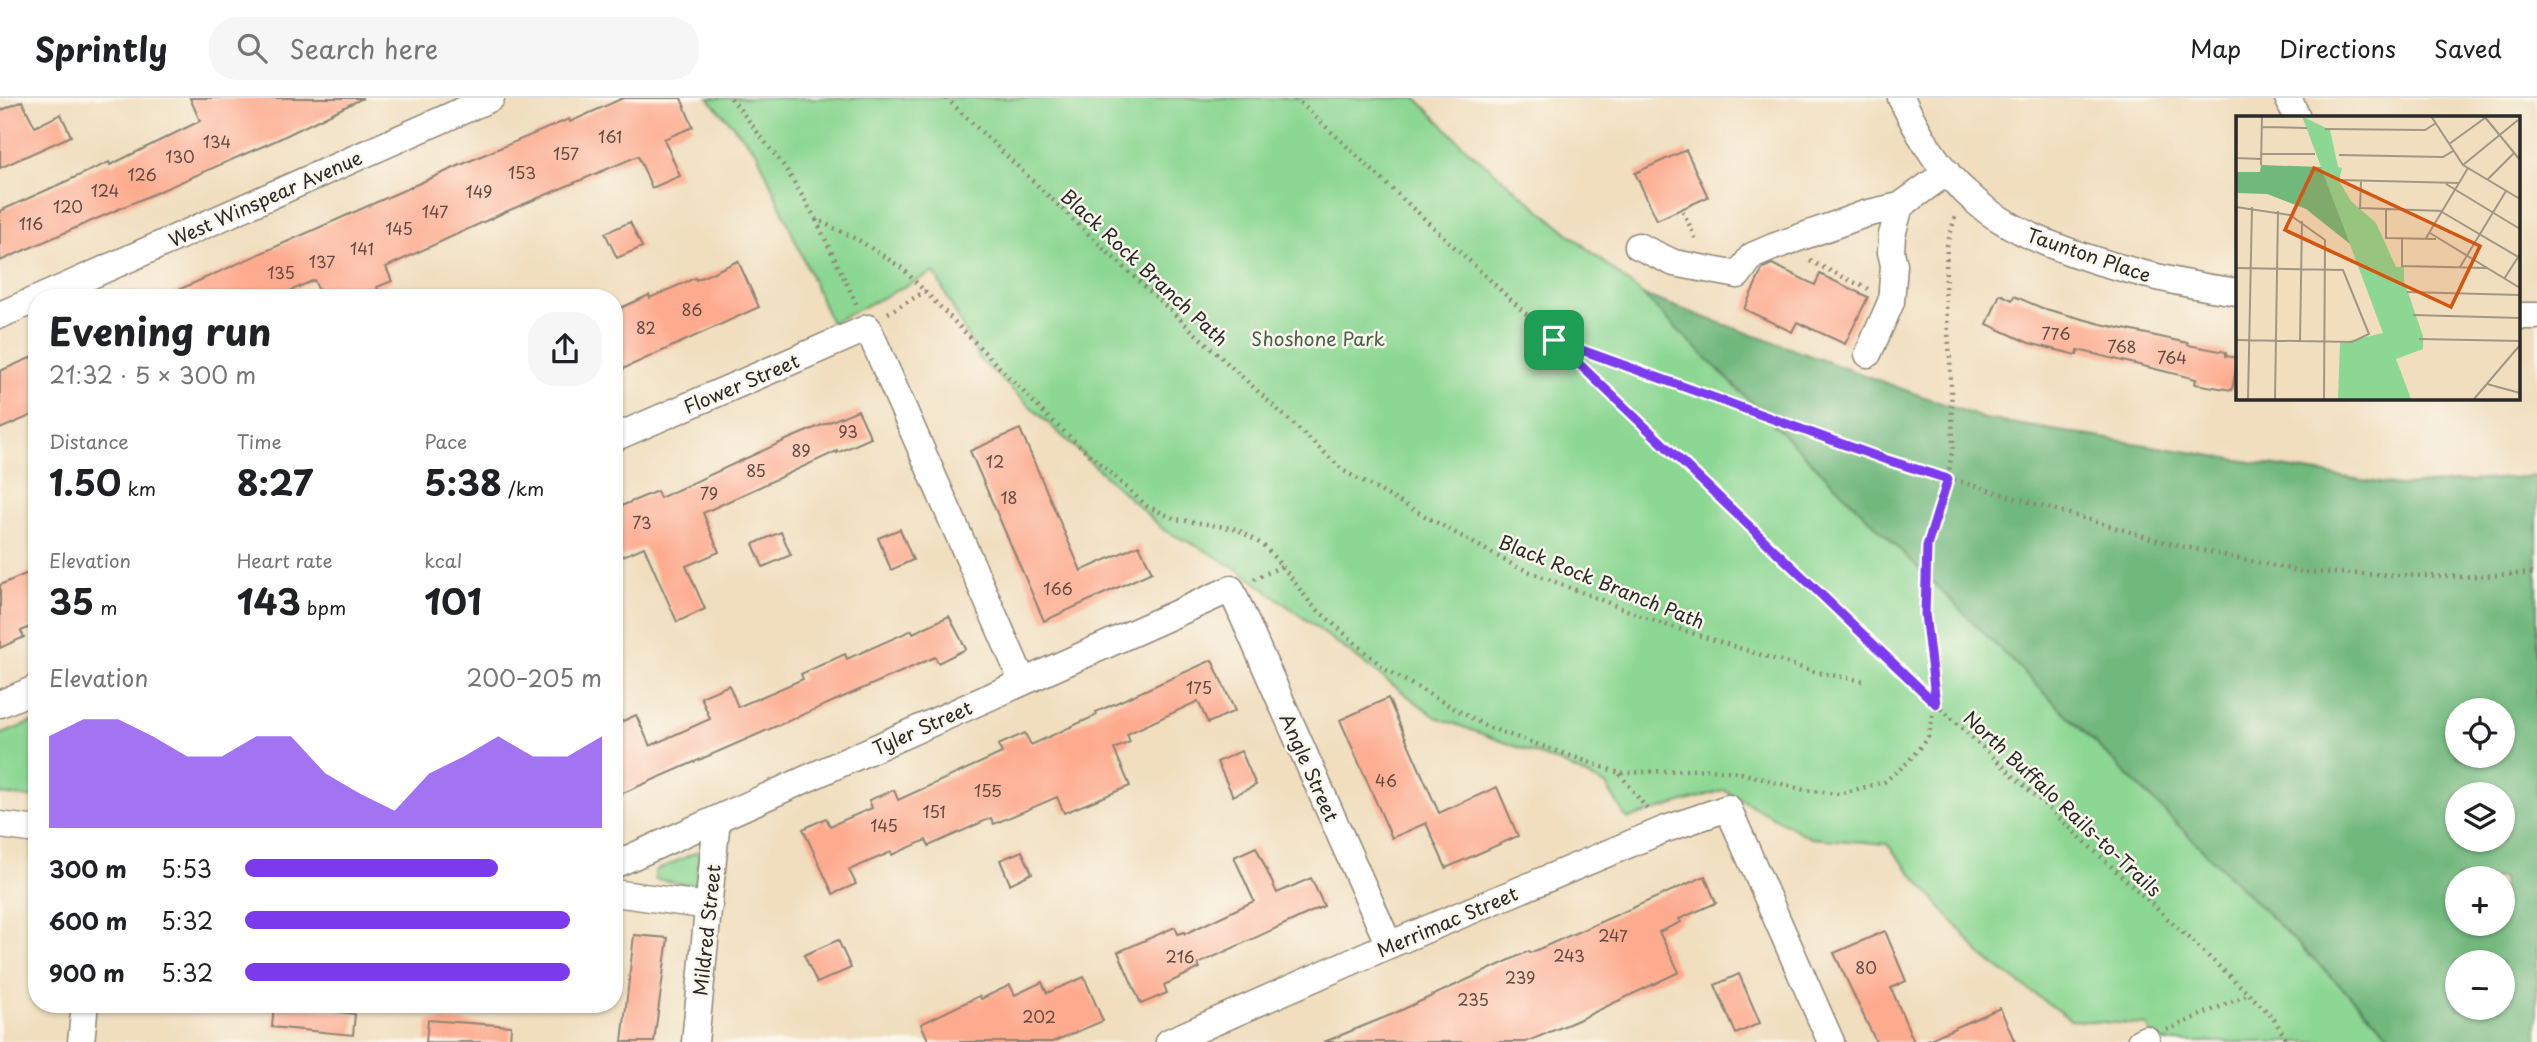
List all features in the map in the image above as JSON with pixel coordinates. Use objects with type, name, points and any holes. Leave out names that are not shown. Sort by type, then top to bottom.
[{"type":"street","name":"West Winspear Avenue","points":[[58,289],[491,98]]},
{"type":"street","name":"Taunton Place","points":[[1901,98],[1930,150],[1947,172],[1960,187],[1997,218],[2080,254],[2154,276],[2236,292]]},
{"type":"street","points":[[2288,98],[2297,116]]},
{"type":"street","points":[[1638,246],[1674,263],[1738,275],[1752,256],[1865,214],[1900,206],[1947,172]]},
{"type":"street","points":[[1868,354],[1891,302],[1894,265],[1891,252],[1892,235],[1900,206]]},
{"type":"street","name":"West Winspear Avenue","points":[[0,315],[28,302]]},
{"type":"street","points":[[877,321],[1023,682]]},
{"type":"street","name":"Flower Street","points":[[623,434],[877,321]]},
{"type":"street","name":"Tyler Street","points":[[623,861],[1242,584]]},
{"type":"street","name":"Angle Street","points":[[1242,584],[1389,945]]},
{"type":"street","points":[[0,704],[28,692]]},
{"type":"street","name":"Merrimac Street","points":[[1169,1042],[1389,945],[1663,830],[1728,808],[1831,1042]]},
{"type":"street","name":"Mildred Street","points":[[695,1042],[717,819]]},
{"type":"street","points":[[0,825],[28,829]]},
{"type":"street","points":[[623,894],[709,906]]},
{"type":"street","points":[[80,1042],[84,1013]]},
{"type":"path","points":[[731,98],[786,169],[816,219],[855,302],[877,321],[926,291]]},
{"type":"path","name":"Black Rock Branch Path","points":[[946,98],[1104,249],[1344,471],[1515,566],[1657,622],[1815,672],[1864,681]]},
{"type":"path","name":"North Buffalo Rails-to-Trails","points":[[1295,98],[1936,704],[2249,994],[2272,1016],[2288,1042]]},
{"type":"path","points":[[816,219],[860,241],[902,268],[1050,419],[1147,506],[1175,519],[1237,529],[1262,545],[1312,605],[1385,669],[1487,727],[1620,773],[1711,769],[1804,790],[1839,794],[1884,782],[1908,762],[1928,737],[1936,704],[1925,614],[1927,546],[1948,479],[1953,444],[1945,291],[1947,247],[1959,209]]},
{"type":"path","points":[[1683,211],[1698,244]]},
{"type":"path","points":[[1800,256],[1845,282],[1872,291]]},
{"type":"path","points":[[844,307],[855,302]]},
{"type":"path","points":[[1554,340],[1884,459],[2167,543],[2303,572],[2458,577],[2537,573]]},
{"type":"path","points":[[1242,584],[1282,566]]},
{"type":"path","points":[[1620,773],[1651,815]]},
{"type":"path","points":[[1745,783],[1749,776]]},
{"type":"path","points":[[2143,1041],[2249,994]]},
{"type":"green space","name":"Shoshone Park","points":[[708,98],[1416,98],[1468,150],[1643,295],[2397,1042],[2155,1042],[2147,1025],[2071,1020],[1983,957],[1887,844],[1811,838],[1724,790],[1627,819],[1606,785],[1561,763],[1436,717],[1242,572],[1165,531],[980,360],[934,272],[831,323],[757,152]]},
{"type":"green space","points":[[1643,295],[1985,419],[2399,486],[2537,476],[2537,1042],[2397,1042]]},
{"type":"green space","points":[[28,724],[28,797],[0,794],[0,735]]},
{"type":"green space","points":[[699,851],[697,886],[655,879],[655,871]]},
{"type":"building","points":[[190,98],[363,98],[277,140],[0,261],[0,211],[109,162],[110,165],[200,121]]},
{"type":"building","points":[[623,98],[681,98],[693,127],[664,139],[680,176],[652,188],[638,156],[505,212],[386,267],[392,281],[377,287],[378,289],[318,289],[314,280],[294,289],[180,289],[481,156],[569,119],[570,122]]},
{"type":"building","points":[[22,101],[35,127],[61,114],[71,136],[0,168],[0,111]]},
{"type":"building","points":[[1686,150],[1708,197],[1657,220],[1635,173]]},
{"type":"building","points":[[630,222],[642,247],[617,258],[605,233]]},
{"type":"building","points":[[738,261],[759,307],[623,369],[623,307],[695,278],[696,280]]},
{"type":"building","points":[[1772,264],[1815,285],[1820,274],[1868,297],[1845,344],[1797,322],[1792,332],[1744,309],[1763,268]]},
{"type":"building","points":[[2000,294],[2012,300],[2014,296],[2042,308],[2101,324],[2226,352],[2226,356],[2236,358],[2232,390],[2195,384],[2196,379],[2078,350],[2077,355],[2029,343],[1987,324]]},
{"type":"building","points":[[28,359],[28,417],[0,429],[0,371]]},
{"type":"building","points":[[858,410],[871,438],[703,513],[719,552],[686,566],[705,609],[677,622],[644,547],[623,556],[623,505],[657,491],[660,498]]},
{"type":"building","points":[[1020,429],[1081,571],[1139,545],[1152,572],[1044,621],[970,451]]},
{"type":"building","points":[[900,529],[913,560],[891,570],[878,538]]},
{"type":"building","points":[[781,532],[791,555],[763,567],[753,544]]},
{"type":"building","points":[[28,573],[28,628],[21,631],[24,637],[0,648],[0,585]]},
{"type":"building","points":[[949,616],[966,649],[938,663],[935,657],[623,793],[623,721],[636,715],[650,746],[710,719],[701,697],[729,685],[738,707],[803,679],[801,674],[845,654],[847,659],[912,630],[913,633]]},
{"type":"building","points":[[1212,660],[1235,711],[1208,723],[1198,701],[1127,734],[1130,742],[1114,749],[1130,786],[1064,813],[1057,797],[994,824],[991,818],[929,846],[926,840],[892,855],[891,852],[849,870],[856,884],[833,894],[803,829],[826,818],[830,826],[872,808],[869,800],[894,790],[898,800],[1002,753],[998,745],[1025,733],[1031,745],[1097,715],[1096,712]]},
{"type":"building","points":[[1388,698],[1439,813],[1497,787],[1518,836],[1446,868],[1426,823],[1392,838],[1340,720]]},
{"type":"building","points":[[1241,751],[1256,785],[1233,796],[1217,762]]},
{"type":"building","points":[[1256,847],[1277,893],[1311,878],[1324,906],[1198,964],[1200,968],[1164,985],[1167,993],[1141,1004],[1118,952],[1175,927],[1178,934],[1185,934],[1254,901],[1234,857]]},
{"type":"building","points":[[1022,851],[1032,873],[1010,884],[1000,860]]},
{"type":"building","points":[[1705,876],[1716,903],[1679,919],[1681,922],[1659,932],[1679,972],[1576,1021],[1526,1042],[1324,1042],[1393,1014],[1529,951],[1530,953]]},
{"type":"building","points":[[1885,931],[1906,981],[1891,988],[1914,1042],[1876,1042],[1834,953]]},
{"type":"building","points":[[634,935],[668,938],[654,1042],[622,1042]]},
{"type":"building","points":[[838,940],[851,968],[817,983],[804,955]]},
{"type":"building","points":[[1739,974],[1760,1023],[1736,1034],[1715,985]]},
{"type":"building","points":[[1084,977],[1103,1021],[1052,1042],[929,1042],[921,1024],[979,996],[981,999],[1010,985],[1015,995],[1042,982],[1047,993]]},
{"type":"building","points":[[2000,1008],[2015,1042],[1923,1042]]},
{"type":"building","points":[[273,1013],[355,1014],[353,1035],[272,1027]]},
{"type":"building","points":[[428,1020],[511,1026],[510,1042],[426,1042]]},
{"type":"route","points":[[1554,340],[1884,459],[1948,479],[1927,546],[1925,614],[1936,704],[1681,461],[1554,340]]}]
